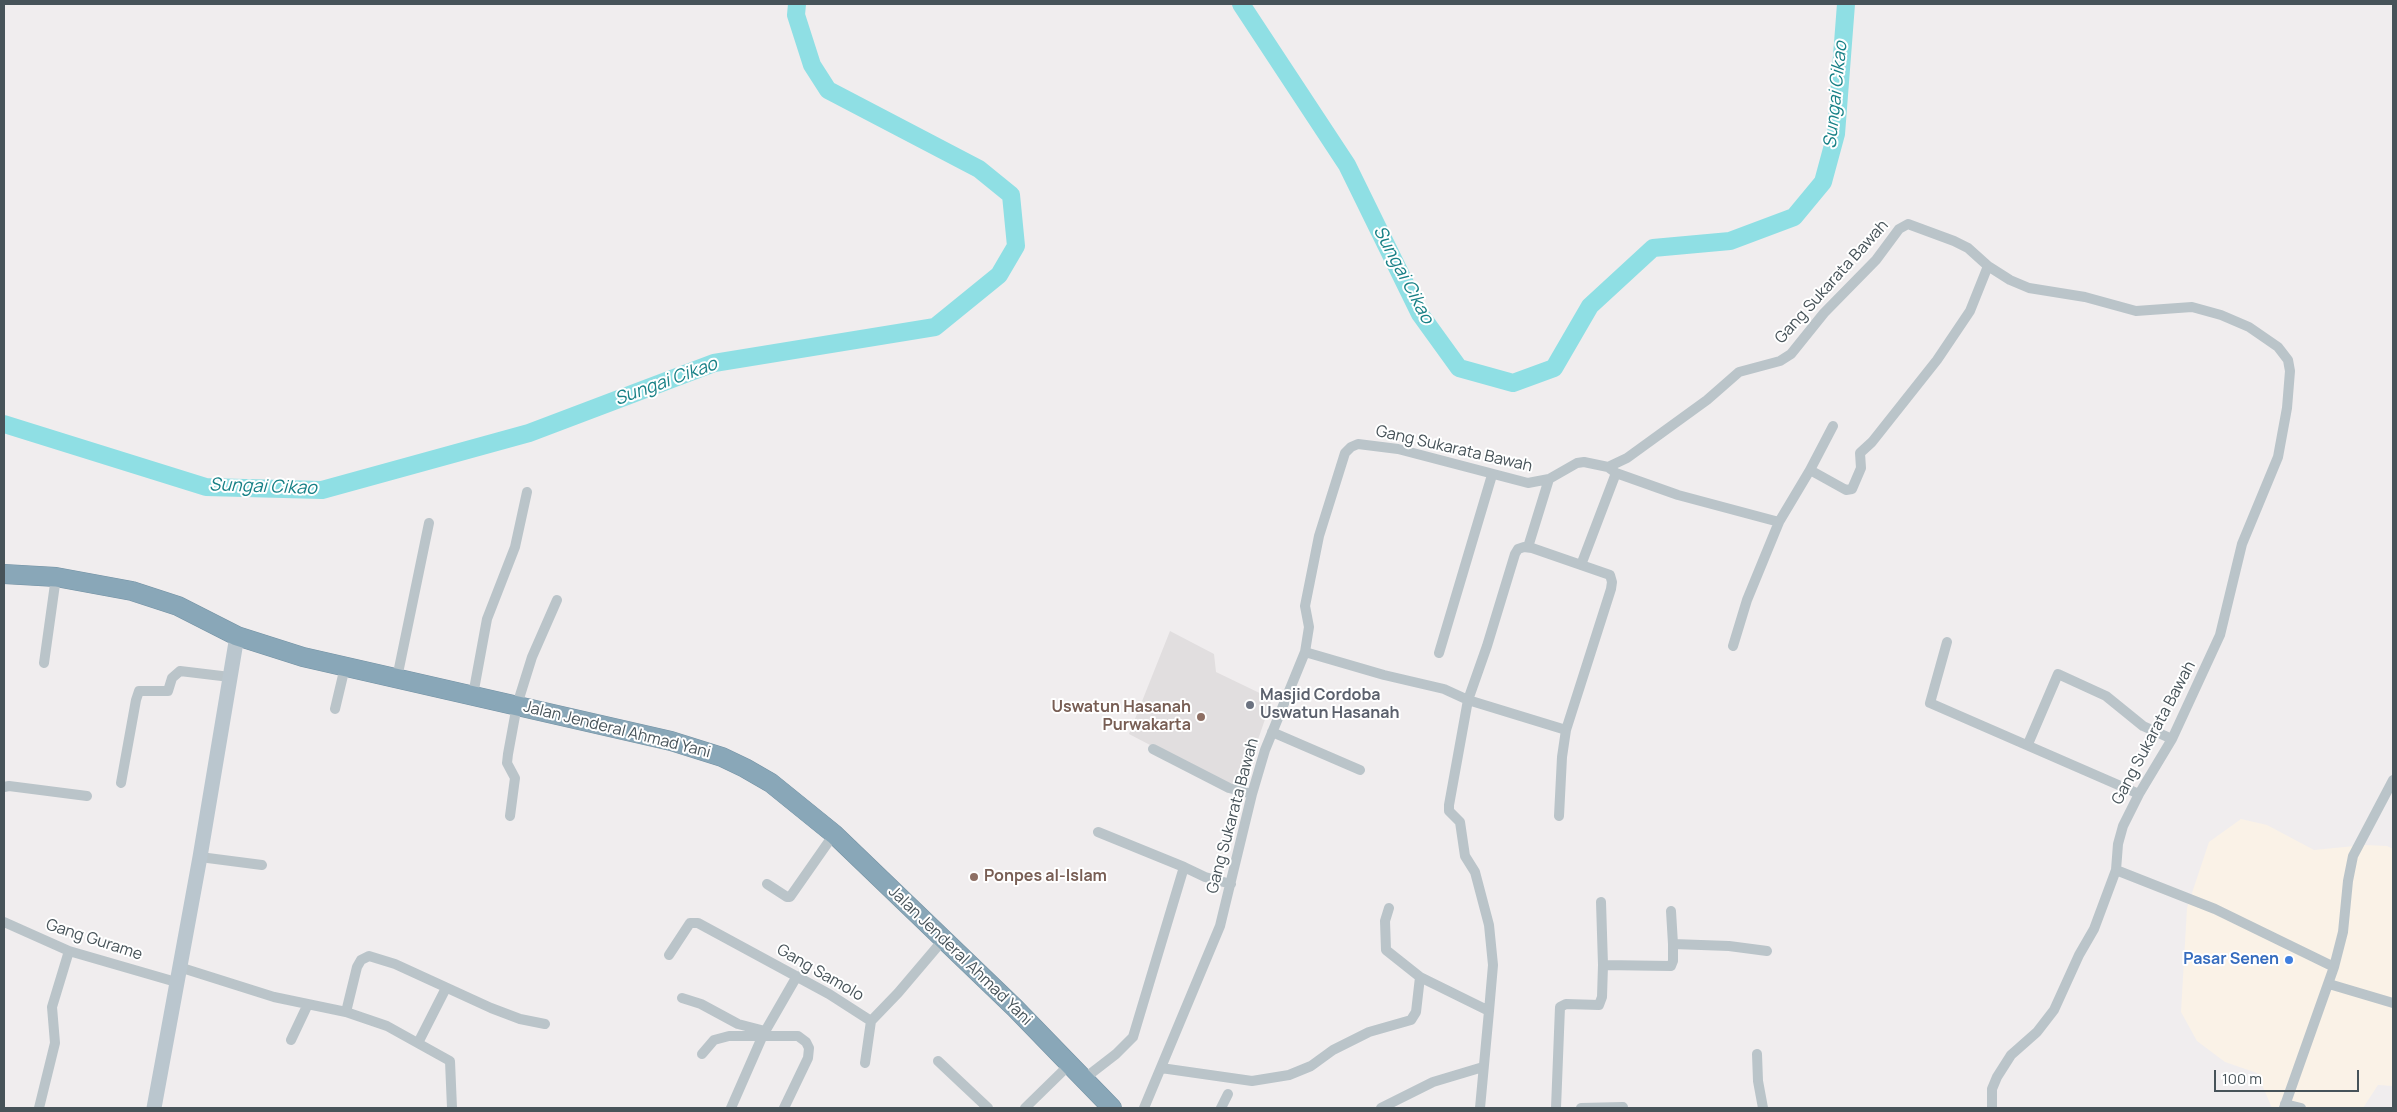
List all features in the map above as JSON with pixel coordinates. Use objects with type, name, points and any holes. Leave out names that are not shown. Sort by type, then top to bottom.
[{"type":"highway","name":"Jalan Jenderal Ahmad Yani","points":[[4,574],[56,577],[132,591],[178,606],[237,636],[345,667],[671,741],[722,757],[772,783],[834,834],[942,940],[1015,1008],[1065,1069],[1085,1078],[1112,1108]]},
{"type":"street","name":"Gang Sukarata Bawah","points":[[1144,1108],[1211,949],[1231,884],[1252,794],[1272,732],[1305,652],[1310,627],[1305,606],[1319,536],[1336,476],[1345,452],[1351,446],[1366,444],[1398,449],[1528,483],[1549,479],[1577,463],[1584,462],[1612,470],[1707,400],[1739,372],[1780,361],[1791,354],[1824,313],[1876,260],[1899,229],[1905,225],[1954,241],[1968,248],[1988,266],[2010,280],[2029,288],[2085,297],[2136,311],[2192,307],[2221,315],[2249,327],[2278,347],[2289,364],[2291,380],[2278,456],[2242,544],[2220,635],[2172,739],[2139,794],[2123,826],[2118,844],[2116,870],[2094,929],[2079,954],[2054,1010],[2037,1032],[2011,1056],[1997,1077],[1992,1089],[1992,1108]]},
{"type":"street","points":[[1810,470],[1846,490],[1852,489],[1861,468],[1860,453],[1872,442],[1937,360],[1970,311],[1988,266]]},
{"type":"street","points":[[1734,646],[1747,600],[1779,522],[1810,470],[1833,426]]},
{"type":"street","points":[[1581,565],[1612,470],[1705,503],[1779,522]]},
{"type":"street","points":[[1438,653],[1492,475]]},
{"type":"street","points":[[1528,547],[1549,479]]},
{"type":"street","points":[[472,695],[487,619],[515,547],[527,492]]},
{"type":"street","points":[[397,678],[429,523]]},
{"type":"street","points":[[1480,1108],[1493,965],[1489,925],[1475,872],[1465,856],[1464,836],[1460,822],[1449,811],[1449,805],[1468,700],[1487,646],[1515,554],[1518,549],[1528,547],[1610,574],[1612,582],[1566,730],[1558,816]]},
{"type":"street","points":[[44,663],[56,577]]},
{"type":"street","points":[[510,816],[515,778],[508,762],[508,754],[517,705],[532,657],[556,600]]},
{"type":"street","points":[[154,1108],[200,857],[237,636]]},
{"type":"street","points":[[1947,642],[1930,702],[2139,794]]},
{"type":"street","points":[[1305,652],[1384,675],[1444,689],[1468,700],[1566,730]]},
{"type":"street","points":[[335,708],[345,667]]},
{"type":"street","points":[[121,783],[132,716],[139,691],[168,691],[172,678],[180,671],[230,677]]},
{"type":"street","points":[[2028,744],[2058,674],[2106,696],[2143,726],[2172,739]]},
{"type":"street","points":[[1272,732],[1360,770]]},
{"type":"street","points":[[1153,749],[1229,788],[1252,794]]},
{"type":"street","points":[[2301,1108],[2284,1106],[2334,967],[2343,932],[2348,881],[2353,856],[2393,780]]},
{"type":"street","points":[[4,787],[9,786],[87,796]]},
{"type":"street","points":[[1098,832],[1205,877],[1231,884]]},
{"type":"street","points":[[766,884],[790,897],[834,834]]},
{"type":"street","points":[[200,857],[262,865]]},
{"type":"street","points":[[1085,1078],[1116,1054],[1133,1037],[1184,867]]},
{"type":"street","points":[[2116,870],[2215,909],[2334,967]]},
{"type":"street","points":[[1556,1108],[1560,1007],[1566,1004],[1599,1005],[1602,997],[1601,902]]},
{"type":"street","points":[[1389,908],[1385,921],[1384,946],[1420,976],[1489,1011]]},
{"type":"street","points":[[1603,965],[1671,966],[1673,961],[1671,911]]},
{"type":"street","name":"Gang Gurame","points":[[4,922],[69,951],[346,1012],[387,1026],[450,1061],[452,1108]]},
{"type":"street","name":"Gang Samolo","points":[[670,954],[690,923],[694,922],[851,1006],[871,1021],[898,993],[942,940]]},
{"type":"street","points":[[1673,944],[1721,946],[1767,951]]},
{"type":"street","points":[[39,1108],[55,1043],[52,1008],[69,951]]},
{"type":"street","points":[[346,1012],[357,968],[361,960],[369,956],[395,964],[520,1019],[545,1024]]},
{"type":"street","points":[[731,1108],[764,1033],[797,976]]},
{"type":"street","points":[[1161,1068],[1252,1082],[1289,1075],[1311,1066],[1333,1050],[1369,1032],[1411,1020],[1416,1012],[1420,976]]},
{"type":"street","points":[[2329,984],[2393,1004]]},
{"type":"street","points":[[418,1043],[446,988]]},
{"type":"street","points":[[682,998],[701,1004],[738,1024],[764,1033]]},
{"type":"street","points":[[291,1040],[308,1004]]},
{"type":"street","points":[[865,1063],[871,1021]]},
{"type":"street","points":[[702,1054],[714,1040],[720,1038],[764,1033],[798,1036],[806,1042],[809,1048],[808,1058],[784,1108]]},
{"type":"street","points":[[1757,1054],[1758,1081],[1763,1108]]},
{"type":"street","points":[[938,1061],[988,1108]]},
{"type":"street","points":[[1381,1108],[1433,1082],[1483,1067]]},
{"type":"street","points":[[1025,1108],[1041,1090],[1065,1069]]},
{"type":"street","points":[[1221,1108],[1228,1094]]},
{"type":"street","points":[[1581,1108],[1623,1107]]},
{"type":"shaded area","name":"Uswatun Hasanah Purwakarta","points":[[1170,631],[1214,654],[1216,672],[1272,699],[1240,792],[1129,734]]},
{"type":"shaded area","name":"Pasar Senen","points":[[2241,819],[2267,825],[2314,850],[2365,845],[2387,846],[2393,849],[2393,1086],[2378,1085],[2363,1108],[2272,1108],[2257,1073],[2225,1062],[2197,1041],[2181,1012],[2187,908],[2209,842]]},
{"type":"waterway","name":"Sungai Cikao","points":[[4,424],[206,487],[322,490],[529,433],[714,363],[935,327],[999,275],[1016,246],[1011,195],[979,169],[828,90],[812,65],[796,15],[797,4]]},
{"type":"waterway","name":"Sungai Cikao","points":[[1241,4],[1347,165],[1420,314],[1459,368],[1513,383],[1554,368],[1590,306],[1653,248],[1730,241],[1794,217],[1823,182],[1836,134],[1846,4]]},
{"type":"place","name":"Masjid Cordoba Uswatun Hasanah","points":[[1250,705]]},
{"type":"place","name":"Uswatun Hasanah Purwakarta","points":[[1201,717]]},
{"type":"place","name":"Ponpes al-Islam","points":[[974,877]]},
{"type":"place","name":"Pasar Senen","points":[[2289,960]]}]
